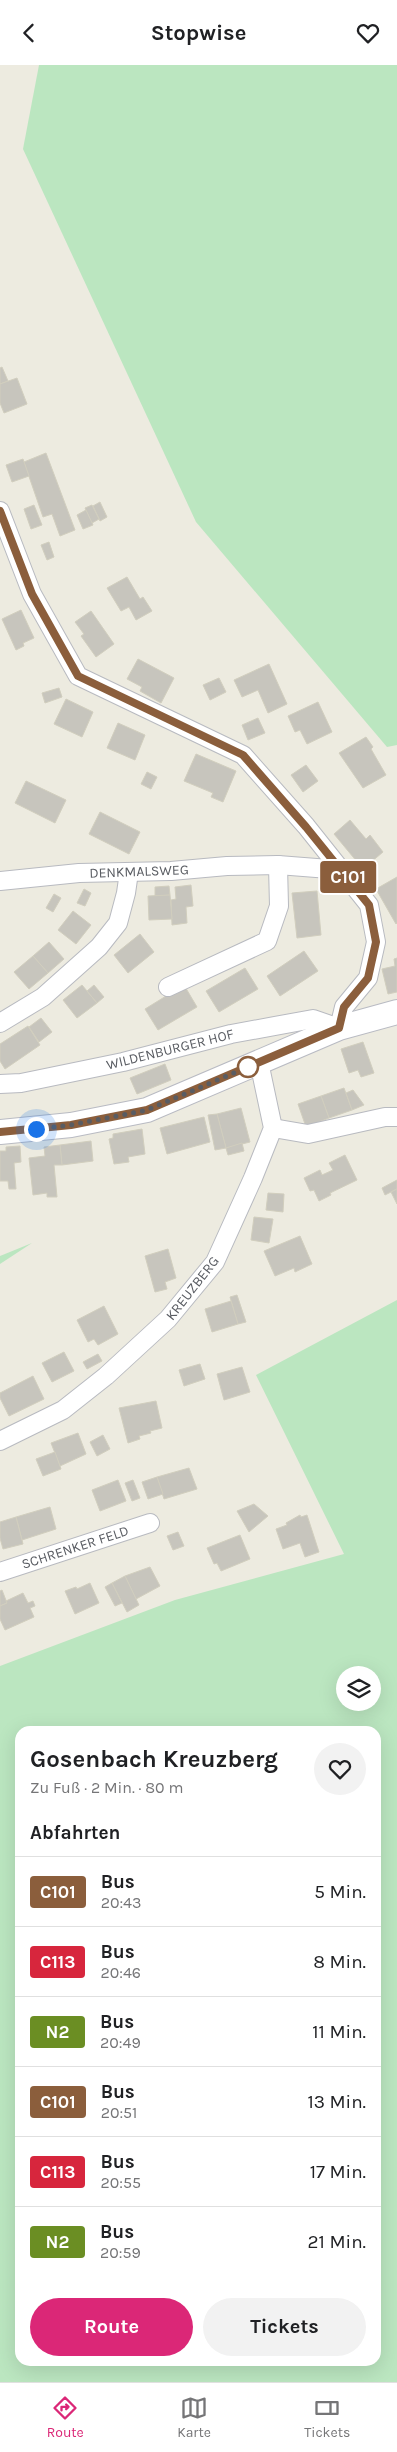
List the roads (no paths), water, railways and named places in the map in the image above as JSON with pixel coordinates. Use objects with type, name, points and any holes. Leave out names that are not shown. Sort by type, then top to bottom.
[{"type":"main road","points":[[0,1132],[71,1125],[147,1110],[339,1028],[397,1012]]},
{"type":"street","points":[[0,511],[32,594],[78,676],[243,755],[342,870],[369,905],[376,942],[368,978],[344,1007],[339,1028]]},
{"type":"street","points":[[168,987],[266,941],[278,906],[278,865]]},
{"type":"street","name":"DENKMALSWEG","points":[[0,881],[78,873],[227,866],[278,865],[342,870]]},
{"type":"street","points":[[0,1023],[43,997],[99,947],[118,923],[129,872]]},
{"type":"street","name":"WILDENBURGER HOF","points":[[0,1084],[21,1083],[123,1062],[231,1034],[313,1019],[339,1028]]},
{"type":"street","points":[[259,1062],[273,1128],[308,1134],[385,1117],[397,1117]]},
{"type":"street","name":"KREUZBERG","points":[[0,1441],[63,1410],[106,1376],[168,1319],[215,1262],[253,1178],[273,1128]]},
{"type":"street","name":"SCHRENKER FELD","points":[[0,1572],[150,1523]]}]
